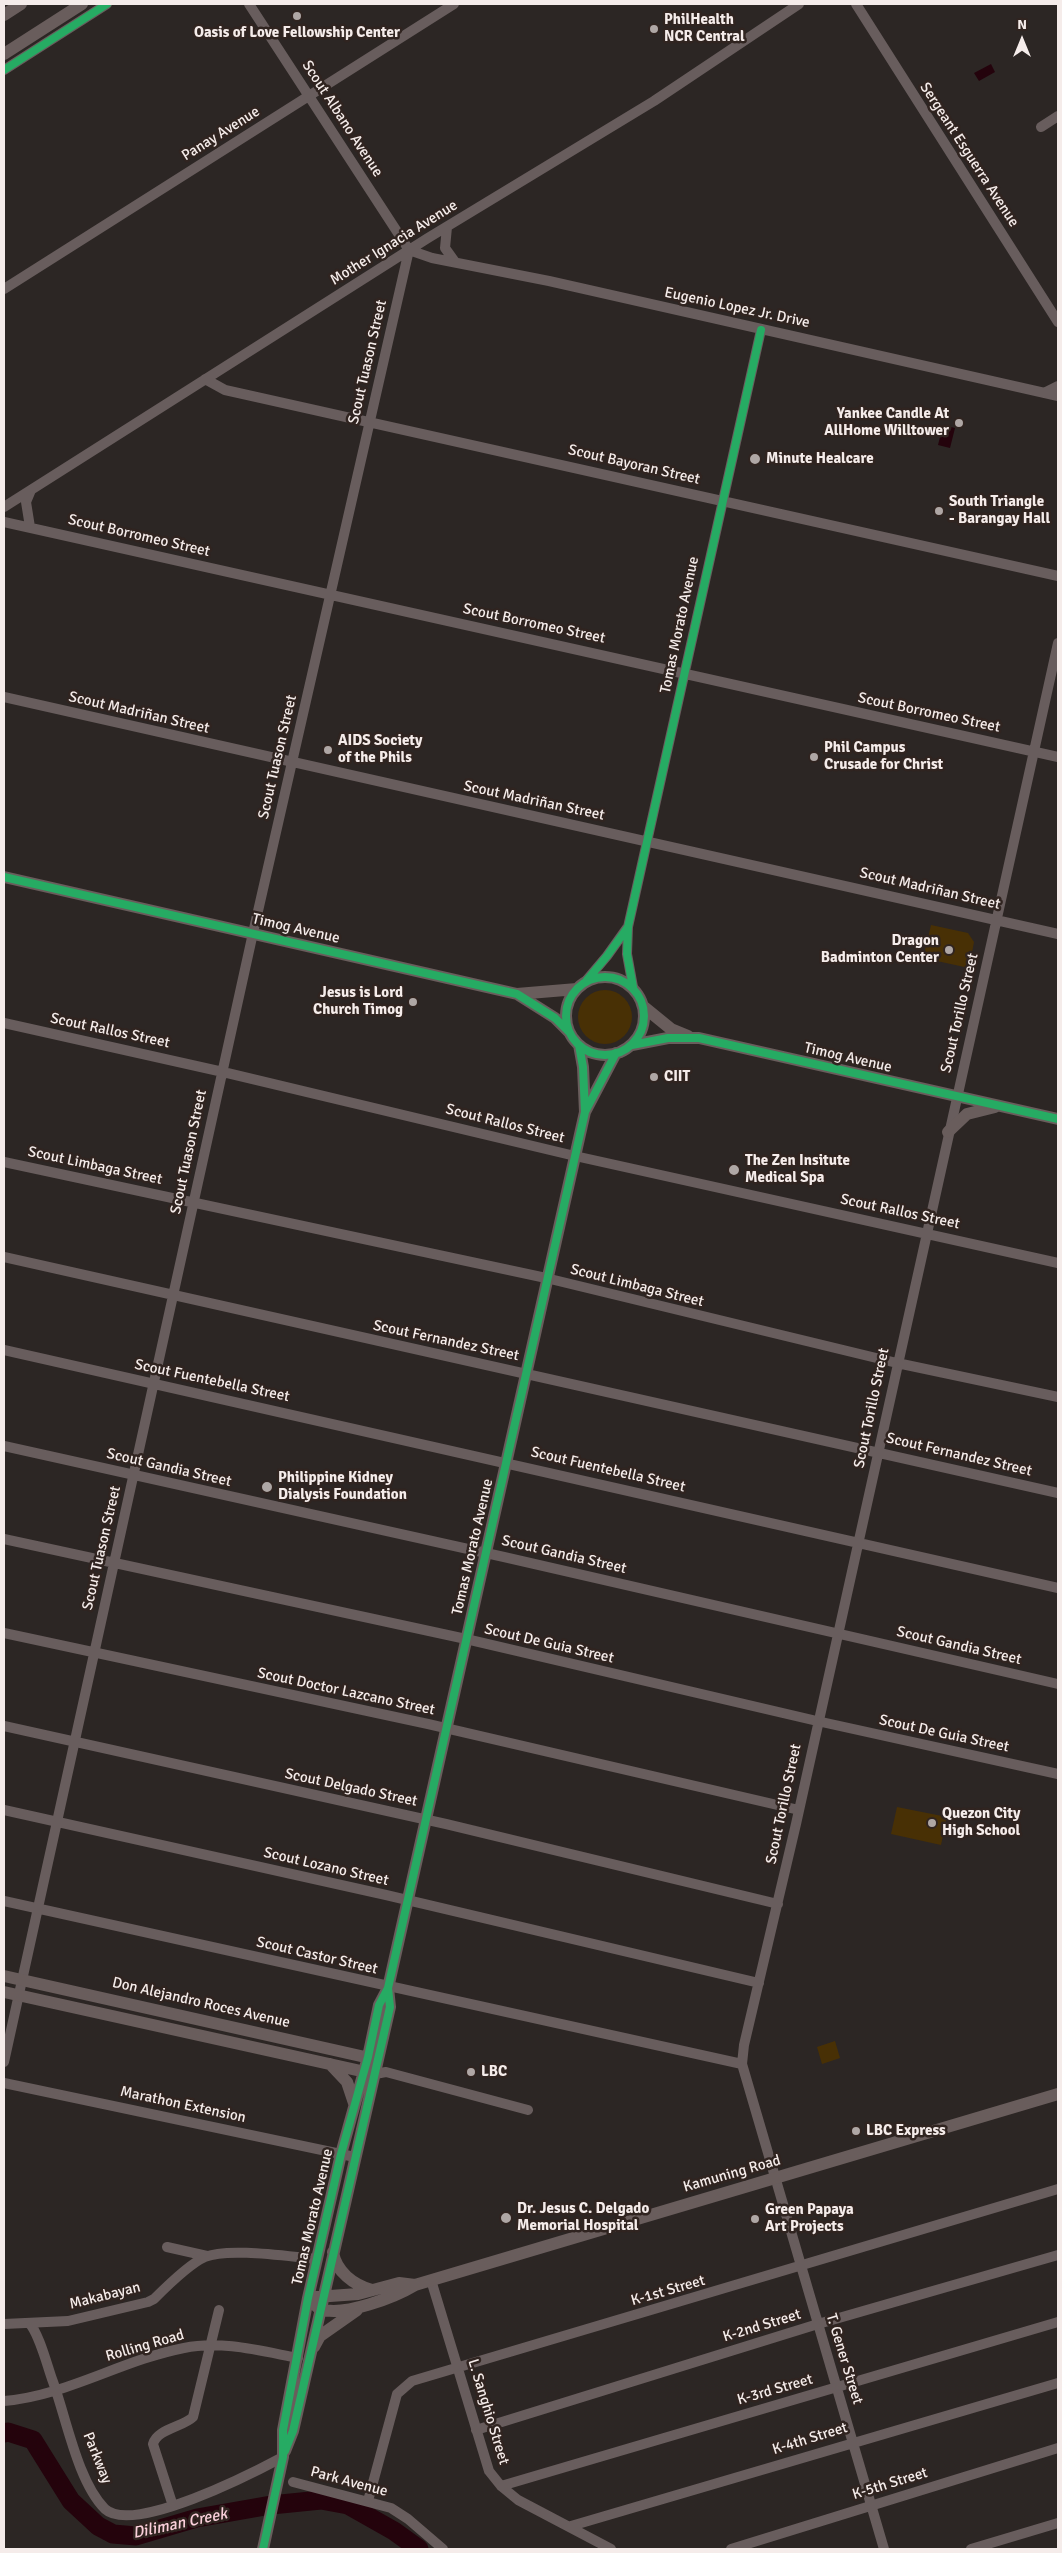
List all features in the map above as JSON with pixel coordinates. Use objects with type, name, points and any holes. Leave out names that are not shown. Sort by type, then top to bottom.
[{"type":"main road","points":[[4,15],[22,4]]},
{"type":"main road","points":[[4,54],[82,4]]},
{"type":"main road","name":"Timog Avenue","points":[[4,877],[517,994],[555,1018],[570,1034]]},
{"type":"main road","points":[[599,977],[611,977],[633,987],[644,1007],[642,1030],[632,1045],[616,1053],[596,1054],[579,1045],[570,1034],[566,1010],[569,1001],[581,986],[599,977]]},
{"type":"main road","name":"Timog Avenue","points":[[517,994],[581,986]]},
{"type":"main road","name":"Timog Avenue","points":[[644,1007],[678,1033],[690,1037],[1058,1119]]},
{"type":"main road","name":"Timog Avenue","points":[[632,1045],[650,1040],[690,1037]]},
{"type":"main road","name":"Tomas Morato Avenue","points":[[579,1045],[583,1067],[585,1112]]},
{"type":"main road","name":"Tomas Morato Avenue","points":[[263,2549],[283,2458],[293,2431],[322,2296],[375,2072],[372,2059],[379,2005],[388,1988],[546,1278],[585,1112],[616,1053]]},
{"type":"main road","points":[[948,1132],[970,1112],[1000,1106]]},
{"type":"main road","name":"Don Alejandro Roces Avenue","points":[[4,1976],[372,2059]]},
{"type":"main road","name":"Don Alejandro Roces Avenue","points":[[4,1992],[375,2072]]},
{"type":"main road","points":[[136,2021],[139,2006]]},
{"type":"main road","points":[[328,2063],[342,2074],[354,2104]]},
{"type":"main road","name":"Tomas Morato Avenue","points":[[283,2458],[283,2430],[308,2298],[341,2154],[354,2104],[375,2072]]},
{"type":"main road","name":"Kamuning Road","points":[[308,2298],[336,2297],[399,2283],[415,2284],[430,2280],[1058,2094]]},
{"type":"main road","points":[[333,2251],[334,2258],[344,2273],[360,2286],[372,2290]]},
{"type":"main road","name":"Kamuning Road","points":[[320,2308],[337,2310],[363,2306],[400,2294],[415,2284]]},
{"type":"main road","points":[[308,2298],[320,2308]]},
{"type":"main road","points":[[311,2351],[320,2336],[363,2306]]},
{"type":"street","points":[[4,70],[108,4]]},
{"type":"street","name":"Scout Albano Avenue","points":[[250,4],[409,250]]},
{"type":"street","name":"Panay Avenue","points":[[4,289],[454,4]]},
{"type":"street","name":"Mother Ignacia Avenue","points":[[4,507],[409,250],[654,101],[799,4]]},
{"type":"street","name":"Sergeant Esguerra Avenue","points":[[856,4],[1058,322]]},
{"type":"street","points":[[1041,127],[1058,116]]},
{"type":"street","points":[[447,227],[445,248],[455,262]]},
{"type":"street","name":"Eugenio Lopez Jr. Drive","points":[[409,250],[432,258],[1058,396]]},
{"type":"street","name":"Scout Tuason Street","points":[[4,2062],[253,933],[409,250]]},
{"type":"street","name":"Tomas Morato Avenue","points":[[633,987],[628,968],[628,927],[761,330]]},
{"type":"street","name":"Scout Bayoran Street","points":[[205,379],[225,390],[1058,576]]},
{"type":"street","points":[[1044,393],[1058,386]]},
{"type":"street","points":[[30,527],[26,502],[31,490]]},
{"type":"street","name":"Scout Borromeo Street","points":[[4,522],[684,672],[756,691],[1058,757]]},
{"type":"street","name":"Scout Torillo Street","points":[[775,2178],[742,2064],[744,2045],[778,1904],[1058,643]]},
{"type":"street","name":"Scout Madriñan Street","points":[[4,698],[1058,934]]},
{"type":"street","name":"Tomas Morato Avenue","points":[[581,986],[607,956],[628,927]]},
{"type":"street","name":"Scout Rallos Street","points":[[4,1023],[223,1072],[575,1156],[1058,1263]]},
{"type":"street","name":"Scout Limbaga Street","points":[[4,1162],[546,1278],[897,1363],[1058,1397]]},
{"type":"street","name":"Scout Fernandez Street","points":[[4,1257],[1058,1493]]},
{"type":"street","name":"Scout Fuentebella Street","points":[[4,1350],[1058,1588]]},
{"type":"street","name":"Scout Gandia Street","points":[[4,1446],[133,1476],[485,1552],[1058,1684]]},
{"type":"street","name":"Scout De Guia Street","points":[[4,1539],[466,1639],[818,1721],[1058,1774]]},
{"type":"street","name":"Scout Doctor Lazcano Street","points":[[4,1633],[446,1729],[799,1810]]},
{"type":"street","name":"Scout Delgado Street","points":[[4,1726],[425,1820],[778,1904]]},
{"type":"street","name":"Scout Lozano Street","points":[[4,1810],[758,1983]]},
{"type":"street","name":"Scout Castor Street","points":[[4,1901],[388,1988],[742,2064]]},
{"type":"street","points":[[372,2059],[375,2072]]},
{"type":"street","name":"Don Alejandro Roces Avenue","points":[[375,2072],[528,2110]]},
{"type":"street","name":"Marathon Extension","points":[[4,2083],[355,2157]]},
{"type":"street","name":"T. Gener Street","points":[[775,2178],[884,2549]]},
{"type":"street","name":"K-1st Street","points":[[368,2501],[397,2394],[412,2381],[801,2268],[1058,2189]]},
{"type":"street","points":[[167,2247],[207,2256],[265,2254],[317,2259]]},
{"type":"street","name":"K-2nd Street","points":[[476,2430],[818,2324],[1058,2255]]},
{"type":"street","name":"Makabayan","points":[[4,2324],[68,2321],[148,2302],[154,2299],[195,2263],[207,2256]]},
{"type":"street","name":"L. Sanghio Street","points":[[430,2280],[489,2471],[501,2486],[518,2500],[571,2526],[611,2549]]},
{"type":"street","points":[[173,2506],[153,2444],[160,2434],[188,2422],[193,2417],[220,2310]]},
{"type":"street","name":"K-3rd Street","points":[[501,2486],[1058,2322]]},
{"type":"street","name":"Parkway","points":[[29,2323],[56,2390],[83,2472],[105,2509],[126,2516],[173,2506],[235,2483],[283,2458]]},
{"type":"street","name":"Rolling Road","points":[[4,2402],[56,2390],[152,2356],[185,2348],[212,2346],[248,2349],[298,2358]]},
{"type":"street","name":"K-4th Street","points":[[571,2526],[1058,2382]]},
{"type":"street","name":"K-5th Street","points":[[731,2549],[1058,2448]]},
{"type":"street","name":"Park Avenue","points":[[293,2482],[368,2501],[400,2513],[442,2549]]},
{"type":"street","points":[[971,2549],[1058,2523]]},
{"type":"shaded area","points":[[991,64],[995,72],[979,81],[974,73]]},
{"type":"shaded area","points":[[943,425],[955,428],[950,448],[938,445]]},
{"type":"shaded area","name":"Dragon Badminton Center","points":[[931,925],[968,933],[974,942],[969,968],[923,958]]},
{"type":"shaded area","points":[[600,990],[610,990],[620,994],[628,1002],[632,1017],[628,1032],[620,1040],[610,1044],[600,1044],[590,1040],[582,1032],[578,1022],[578,1012],[582,1002],[590,994]]},
{"type":"shaded area","points":[[897,1807],[947,1817],[941,1845],[891,1834]]},
{"type":"shaded area","points":[[835,2041],[840,2058],[822,2064],[817,2047]]},
{"type":"waterway","name":"Diliman Creek","points":[[4,2433],[8,2432],[33,2440],[71,2501],[98,2526],[113,2534],[136,2536],[197,2518],[271,2505],[321,2500],[348,2505],[394,2531],[419,2549]]},
{"type":"cycle path","points":[[4,70],[107,4]]},
{"type":"cycle path","points":[[633,987],[627,954],[628,927],[761,330]]},
{"type":"cycle path","points":[[4,877],[517,994],[555,1018],[570,1033]]},
{"type":"cycle path","points":[[587,980],[628,927]]},
{"type":"cycle path","points":[[605,977],[620,980],[633,988],[641,1001],[644,1016],[641,1031],[633,1044],[620,1052],[605,1055],[590,1052],[577,1044],[569,1031],[566,1016],[569,1001],[577,988],[590,980],[605,977]]},
{"type":"cycle path","points":[[632,1045],[668,1038],[699,1038],[1058,1119]]},
{"type":"cycle path","points":[[263,2549],[283,2457],[283,2430],[308,2298],[341,2154],[368,2057],[379,2005],[388,1988],[585,1112],[583,1067],[579,1045]]},
{"type":"cycle path","points":[[585,1112],[616,1053]]},
{"type":"cycle path","points":[[285,2451],[293,2431],[390,2007],[388,1988]]},
{"type":"place","name":"Oasis of Love Fellowship Center","points":[[297,16]]},
{"type":"place","name":"PhilHealth NCR Central","points":[[654,29]]},
{"type":"place","name":"Yankee Candle At AllHome Willtower","points":[[959,423]]},
{"type":"place","name":"Minute Healcare","points":[[755,459]]},
{"type":"place","name":"South Triangle - Barangay Hall","points":[[939,511]]},
{"type":"place","name":"AIDS Society of the Phils","points":[[328,750]]},
{"type":"place","name":"Phil Campus Crusade for Christ","points":[[814,757]]},
{"type":"place","name":"Dragon Badminton Center","points":[[949,950]]},
{"type":"place","name":"Jesus is Lord Church Timog","points":[[413,1002]]},
{"type":"place","name":"CIIT","points":[[654,1077]]},
{"type":"place","name":"The Zen Insitute Medical Spa","points":[[734,1170]]},
{"type":"place","name":"Philippine Kidney Dialysis Foundation","points":[[267,1487]]},
{"type":"place","name":"Quezon City High School","points":[[932,1823]]},
{"type":"place","name":"LBC","points":[[471,2072]]},
{"type":"place","name":"LBC Express","points":[[856,2131]]},
{"type":"place","name":"Dr. Jesus C. Delgado Memorial Hospital","points":[[506,2218]]},
{"type":"place","name":"Green Papaya Art Projects","points":[[755,2219]]}]
